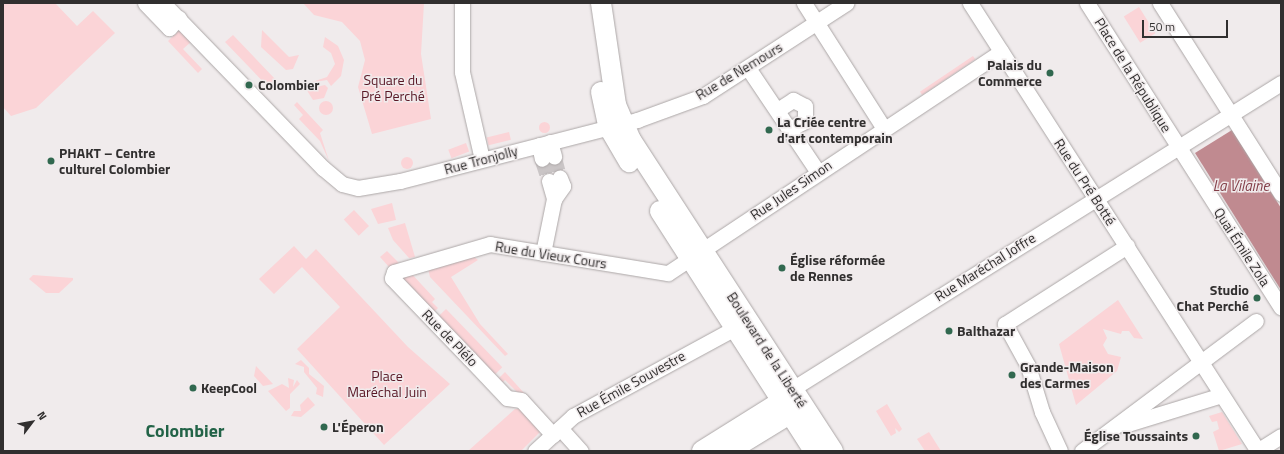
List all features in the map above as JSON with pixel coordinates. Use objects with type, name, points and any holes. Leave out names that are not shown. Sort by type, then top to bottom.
[{"type":"main road","name":"Boulevard de la Liberté","points":[[589,3],[615,125],[787,402],[814,451]]},
{"type":"main road","name":"Boulevard de la Liberté","points":[[601,3],[616,105],[615,125]]},
{"type":"main road","name":"Boulevard de la Liberté","points":[[696,254],[734,328],[787,402],[833,451]]},
{"type":"main road","points":[[702,451],[787,402]]},
{"type":"main road","points":[[729,451],[787,402]]},
{"type":"main road","points":[[787,402],[792,406],[828,451]]},
{"type":"street","points":[[145,3],[174,23]]},
{"type":"street","points":[[163,3],[174,23]]},
{"type":"street","points":[[462,3],[462,72],[482,159]]},
{"type":"street","points":[[804,3],[883,127]]},
{"type":"street","name":"Rue de Nemours","points":[[615,125],[703,96],[846,3]]},
{"type":"street","name":"Rue du Pré Botté","points":[[970,3],[1258,451]]},
{"type":"street","name":"Place de la République","points":[[1087,3],[1178,146]]},
{"type":"street","points":[[1160,3],[1281,194]]},
{"type":"street","name":"Rue Tronjolly","points":[[174,23],[202,43],[323,168],[342,184],[354,187],[400,181],[615,125]]},
{"type":"street","name":"Rue Jules Simon","points":[[696,254],[883,127],[1001,52]]},
{"type":"street","points":[[748,68],[779,109],[818,172]]},
{"type":"street","name":"Rue Maréchal Joffre","points":[[787,402],[1095,198],[1281,83]]},
{"type":"street","points":[[779,109],[793,100],[805,106],[805,121],[791,128]]},
{"type":"street","points":[[545,143],[548,158]]},
{"type":"street","name":"Quai Émile Zola","points":[[1178,146],[1281,307]]},
{"type":"street","points":[[543,252],[554,199],[563,186],[555,180]]},
{"type":"street","name":"Rue du Vieux Cours","points":[[392,278],[394,272],[409,265],[490,244],[662,273],[696,254]]},
{"type":"street","points":[[1060,451],[1042,412],[1028,366],[1005,324],[1126,246]]},
{"type":"street","name":"Rue de Plélo","points":[[392,278],[507,398],[520,400],[556,432]]},
{"type":"street","points":[[1082,451],[1116,428],[1201,361],[1256,321]]},
{"type":"street","name":"Rue Émile Souvestre","points":[[535,451],[573,416],[734,328]]},
{"type":"street","points":[[1116,428],[1222,395]]},
{"type":"street","points":[[556,432],[581,451]]},
{"type":"street","points":[[1258,451],[1281,436]]},
{"type":"green space","points":[[3,3],[55,3],[77,26],[93,11],[115,33],[36,108],[11,116],[3,107]]},
{"type":"green space","name":"Square du Pré Perché","points":[[303,3],[424,3],[421,54],[431,119],[372,134],[358,87],[365,60],[360,41],[342,22],[314,15]]},
{"type":"green space","points":[[1139,7],[1155,33],[1140,43],[1124,17]]},
{"type":"green space","points":[[180,29],[192,41],[183,49],[202,69],[198,73],[168,41]]},
{"type":"green space","points":[[262,30],[289,57],[299,55],[293,69],[286,70],[261,47]]},
{"type":"green space","points":[[233,35],[275,79],[272,82],[277,87],[272,91],[225,42]]},
{"type":"green space","points":[[325,37],[338,46],[344,60],[341,76],[331,86],[327,80],[309,83],[327,77],[335,64],[331,53],[323,47]]},
{"type":"green space","points":[[973,56],[975,59],[922,95],[920,92]]},
{"type":"green space","points":[[325,85],[328,88],[324,98],[313,100],[306,89]]},
{"type":"green space","points":[[326,101],[331,103],[333,108],[331,113],[326,115],[321,113],[319,108],[321,103]]},
{"type":"green space","points":[[297,102],[323,130],[320,133],[329,161],[320,141],[299,119],[303,115],[294,105]]},
{"type":"green space","points":[[544,121],[548,123],[550,127],[548,131],[544,133],[540,131],[538,127],[540,123]]},
{"type":"green space","points":[[509,132],[511,140],[489,145],[487,138]]},
{"type":"green space","points":[[466,143],[469,151],[451,158],[448,150]]},
{"type":"green space","points":[[405,157],[409,157],[413,163],[409,169],[405,169],[401,165],[401,161]]},
{"type":"green space","points":[[392,203],[396,220],[378,224],[371,209]]},
{"type":"green space","points":[[354,210],[369,226],[359,236],[344,220]]},
{"type":"green space","points":[[405,223],[415,257],[409,258],[393,240],[388,228]]},
{"type":"green space","name":"Place Maréchal Juin","points":[[294,246],[306,259],[316,249],[408,347],[450,384],[384,445],[297,349],[340,307],[302,267],[274,294],[259,279]]},
{"type":"green space","points":[[387,251],[400,264],[389,267],[380,257]]},
{"type":"green space","points":[[473,256],[478,260],[451,277],[480,324],[508,354],[505,356],[430,277],[428,269]]},
{"type":"green space","points":[[409,271],[435,299],[432,302],[438,308],[433,313],[401,279]]},
{"type":"green space","points":[[33,275],[73,278],[73,280],[59,293],[46,293],[29,279]]},
{"type":"green space","points":[[1118,300],[1143,339],[1134,338],[1129,331],[1122,331],[1121,334],[1103,329],[1107,338],[1103,345],[1108,354],[1121,357],[1117,371],[1076,405],[1059,344]]},
{"type":"green space","points":[[446,309],[502,367],[494,375],[438,317]]},
{"type":"green space","points":[[301,360],[309,368],[309,374],[324,386],[323,397],[316,394],[317,388],[304,372],[304,367],[295,364]]},
{"type":"green space","points":[[256,366],[273,384],[263,386],[254,376]]},
{"type":"green space","points":[[505,372],[525,394],[522,397],[505,380],[501,384],[497,380]]},
{"type":"green space","points":[[288,378],[294,380],[293,387],[297,380],[300,384],[290,394],[290,408],[286,411],[268,391],[282,384],[289,388]]},
{"type":"green space","points":[[308,397],[315,405],[301,417],[291,416],[294,411],[301,411],[300,405]]},
{"type":"green space","points":[[887,404],[902,429],[899,432],[895,428],[896,433],[891,436],[876,411]]},
{"type":"green space","points":[[515,409],[520,409],[540,432],[521,451],[468,451]]},
{"type":"green space","points":[[1222,412],[1242,444],[1219,451],[1213,432],[1219,429],[1217,421],[1212,422],[1209,416]]},
{"type":"green space","points":[[929,432],[941,451],[925,451],[917,439]]},
{"type":"water","name":"La Vilaine","points":[[1232,130],[1281,208],[1281,290],[1195,153]]},
{"type":"tunnel","points":[[554,156],[560,178]]},
{"type":"tunnel","points":[[542,159],[549,181]]},
{"type":"place","name":"Palais du Commerce","points":[[1050,73]]},
{"type":"place","name":"Colombier","points":[[249,85]]},
{"type":"place","name":"La Criée centre d'art contemporain","points":[[769,130]]},
{"type":"place","name":"PHAKT – Centre culturel Colombier","points":[[51,161]]},
{"type":"place","name":"Église réformée de Rennes","points":[[782,268]]},
{"type":"place","name":"Studio Chat Perché","points":[[1257,298]]},
{"type":"place","name":"Balthazar","points":[[949,331]]},
{"type":"place","name":"Grande-Maison des Carmes","points":[[1012,375]]},
{"type":"place","name":"KeepCool","points":[[193,388]]},
{"type":"place","name":"L'Éperon","points":[[324,427]]},
{"type":"place","name":"Église Toussaints","points":[[1196,436]]},
{"type":"district","name":"Colombier","points":[[185,431]]}]
